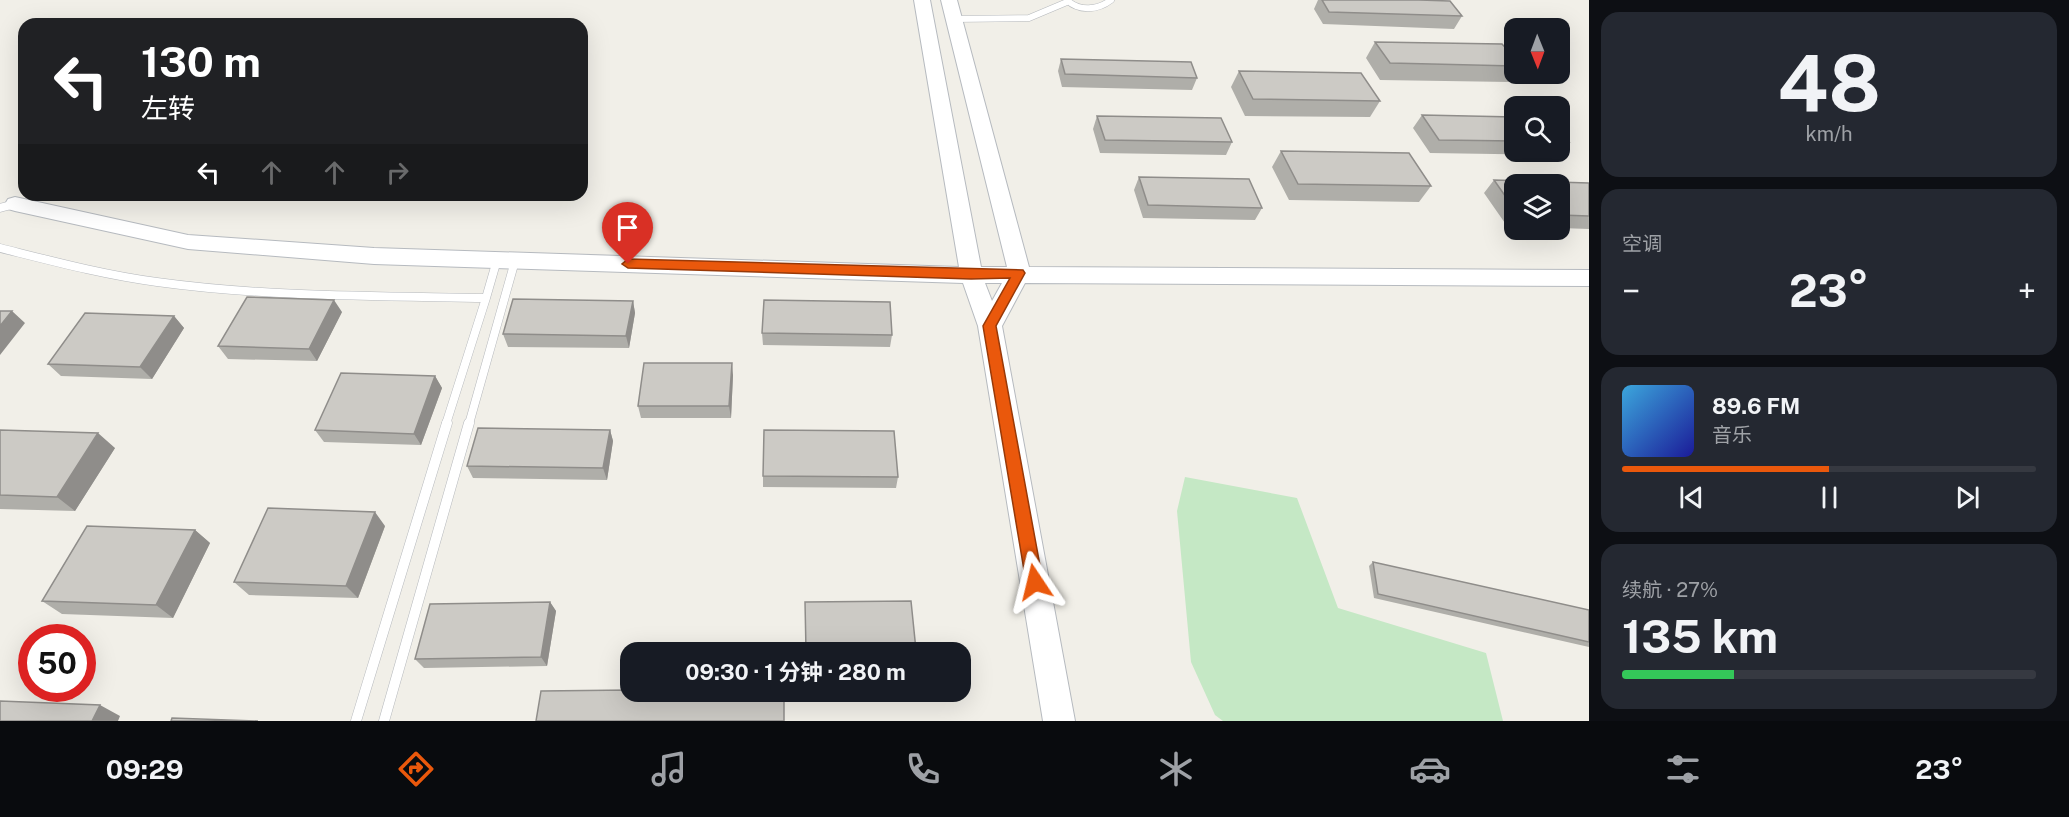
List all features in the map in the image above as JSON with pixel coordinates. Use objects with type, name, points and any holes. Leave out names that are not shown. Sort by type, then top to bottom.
[{"type":"street","points":[[922,0],[971,274],[990,326],[1059,721]]},
{"type":"street","points":[[949,0],[1019,273],[990,326]]},
{"type":"street","points":[[8,206],[188,242],[374,256],[971,274],[1589,278]]},
{"type":"lane","points":[[954,19],[1029,18],[1037,16],[1055,3],[1067,1],[1073,6],[1086,9],[1097,8],[1111,0]]},
{"type":"lane","points":[[0,248],[98,273],[158,282],[296,294],[486,298]]},
{"type":"lane","points":[[356,721],[410,539],[486,298],[506,260]]},
{"type":"lane","points":[[384,721],[506,260]]},
{"type":"green space","points":[[1185,477],[1297,498],[1338,608],[1486,653],[1503,721],[1223,721],[1215,715],[1191,662],[1177,511]]},
{"type":"building","points":[[1322,0],[1450,1],[1462,16],[1329,12]]},
{"type":"building","points":[[1375,42],[1502,44],[1504,46],[1504,66],[1390,63]]},
{"type":"building","points":[[1061,59],[1191,62],[1197,78],[1065,74]]},
{"type":"building","points":[[1239,71],[1361,73],[1380,101],[1253,99]]},
{"type":"building","points":[[1422,115],[1504,117],[1504,141],[1439,140]]},
{"type":"building","points":[[1097,116],[1221,118],[1232,142],[1105,140]]},
{"type":"building","points":[[1281,151],[1409,153],[1431,186],[1298,184]]},
{"type":"building","points":[[1139,177],[1249,179],[1262,208],[1148,205]]},
{"type":"building","points":[[1494,180],[1504,180],[1504,194]]},
{"type":"building","points":[[1570,182],[1589,183],[1589,216],[1570,215]]},
{"type":"building","points":[[247,297],[334,300],[309,349],[218,346]]},
{"type":"building","points":[[513,299],[633,301],[626,336],[503,334]]},
{"type":"building","points":[[764,300],[890,302],[892,335],[762,333]]},
{"type":"building","points":[[0,311],[12,311],[0,326]]},
{"type":"building","points":[[85,313],[174,316],[140,367],[48,364]]},
{"type":"building","points":[[644,363],[732,363],[729,406],[638,406]]},
{"type":"building","points":[[341,373],[435,376],[414,434],[315,430]]},
{"type":"building","points":[[478,428],[610,430],[603,468],[467,466]]},
{"type":"building","points":[[0,430],[98,433],[57,497],[0,495]]},
{"type":"building","points":[[764,430],[894,431],[898,477],[763,476]]},
{"type":"building","points":[[268,508],[375,512],[346,586],[234,582]]},
{"type":"building","points":[[87,526],[195,530],[156,605],[42,601]]},
{"type":"building","points":[[1373,562],[1589,610],[1589,642],[1378,594]]},
{"type":"building","points":[[911,601],[915,642],[806,642],[805,602]]},
{"type":"building","points":[[550,602],[541,657],[415,659],[430,604]]},
{"type":"building","points":[[620,690],[620,702],[784,702],[784,721],[536,721],[541,691]]},
{"type":"building","points":[[0,701],[100,705],[92,721],[0,721]]},
{"type":"building","points":[[172,718],[258,721],[171,721]]},
{"type":"route","points":[[628,264],[971,274],[1019,273],[990,326],[1035,582]]}]
